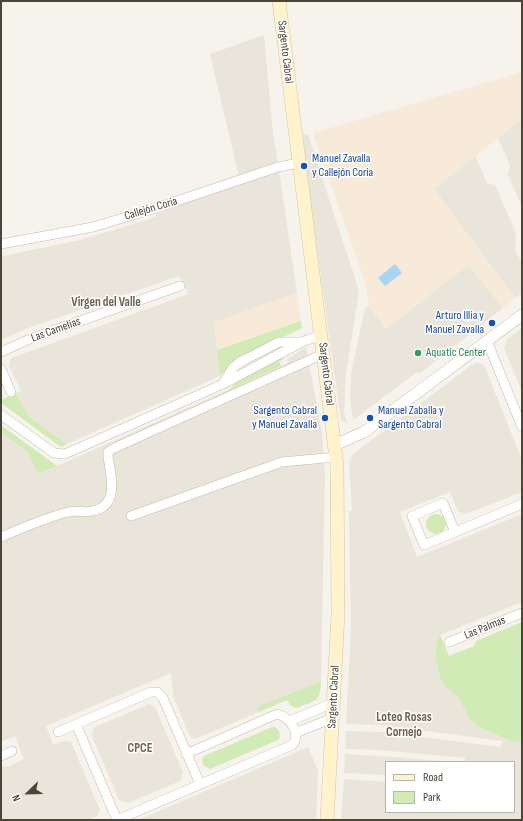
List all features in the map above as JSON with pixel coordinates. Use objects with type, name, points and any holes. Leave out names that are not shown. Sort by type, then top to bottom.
[{"type":"main road","name":"Sargento Cabral","points":[[279,1],[336,451],[338,614],[327,820]]},
{"type":"street","name":"Callejón Coria","points":[[1,244],[93,227],[153,209],[278,167],[299,163]]},
{"type":"street","name":"Las Camelias","points":[[1,352],[32,338],[180,286]]},
{"type":"street","points":[[131,516],[282,462],[336,451],[522,315]]},
{"type":"street","points":[[1,415],[54,453],[60,454],[73,451],[223,384],[302,342],[321,335]]},
{"type":"street","points":[[487,341],[522,427]]},
{"type":"street","points":[[1,537],[72,511],[98,510],[104,506],[111,495],[112,483],[108,452],[112,449],[323,354]]},
{"type":"street","points":[[1,369],[11,392]]},
{"type":"street","points":[[455,532],[443,503],[412,516],[424,545],[522,504]]},
{"type":"street","name":"Las Palmas","points":[[449,642],[522,613]]},
{"type":"street","points":[[58,732],[151,692],[157,692],[163,698],[200,784]]},
{"type":"street","points":[[290,722],[333,703]]},
{"type":"street","points":[[76,724],[117,820],[292,745],[295,740],[296,733],[286,717],[277,714],[186,754]]},
{"type":"street","points":[[296,733],[332,718]]},
{"type":"street","points":[[1,756],[12,751]]},
{"type":"shaded area","points":[[264,35],[273,133],[278,164],[239,177],[210,54]]},
{"type":"shaded area","points":[[522,72],[522,119],[434,189],[515,298],[503,308],[468,265],[386,329],[369,306],[365,283],[313,133]]},
{"type":"shaded area","points":[[522,119],[522,207],[508,175],[510,165],[498,138]]},
{"type":"shaded area","points":[[308,134],[359,291],[346,374],[344,413],[347,423],[341,420],[301,135]]},
{"type":"shaded area","points":[[475,156],[487,183],[495,185],[516,233],[515,251],[522,262],[522,293],[515,298],[434,189]]},
{"type":"shaded area","points":[[279,170],[297,293],[215,322],[220,376],[67,444],[28,416],[16,393],[21,391],[9,366],[11,358],[189,294],[179,276],[28,328],[3,339],[1,338],[1,250],[3,256],[80,240],[156,217],[155,215],[190,201]]},
{"type":"shaded area","points":[[469,264],[503,308],[419,374],[417,372],[353,420],[350,398],[351,374],[365,308],[369,306],[386,329]]},
{"type":"shaded area","points":[[297,293],[301,321],[217,350],[214,322]]},
{"type":"shaded area","points":[[522,328],[522,392],[504,348],[507,339]]},
{"type":"shaded area","points":[[306,347],[322,433],[325,473],[321,681],[257,707],[259,712],[195,739],[190,737],[173,696],[171,673],[46,726],[53,745],[64,741],[71,742],[100,810],[97,816],[88,820],[1,820],[1,767],[10,766],[24,759],[15,736],[1,742],[1,433],[28,452],[39,474],[288,363],[287,359]]},
{"type":"shaded area","points":[[476,362],[484,365],[522,460],[522,492],[466,514],[458,511],[450,492],[400,512],[417,557],[522,514],[522,602],[440,635],[436,644],[435,662],[437,662],[440,678],[446,687],[458,697],[470,720],[479,727],[509,740],[522,743],[522,820],[341,820],[344,779],[385,782],[385,813],[515,813],[515,761],[465,761],[465,758],[380,750],[345,749],[346,731],[384,732],[500,747],[502,741],[380,725],[346,724],[351,627],[349,511],[352,511],[349,462],[353,454]]},
{"type":"shaded area","points":[[149,704],[155,707],[183,772],[180,781],[128,803],[119,800],[91,734],[95,727]]},
{"type":"shaded area","points":[[308,747],[318,771],[316,820],[138,820]]},
{"type":"shaded area","points":[[345,754],[436,761],[385,761],[385,775],[344,773]]},
{"type":"green space","points":[[301,321],[302,328],[234,361],[220,376],[217,350]]},
{"type":"green space","points":[[282,357],[283,360],[279,361],[281,366],[229,390],[239,380]]},
{"type":"green space","points":[[16,393],[28,416],[67,444],[61,447],[1,403],[1,400]]},
{"type":"green space","points":[[1,425],[57,466],[38,474],[28,452],[1,433]]},
{"type":"green space","points":[[436,514],[443,517],[446,524],[443,531],[436,534],[429,531],[426,524],[429,517]]},
{"type":"green space","points":[[522,622],[522,743],[509,740],[479,727],[470,720],[458,697],[446,687],[440,678],[437,662],[435,662],[436,644],[440,635],[449,656],[474,646],[476,641]]},
{"type":"green space","points":[[321,681],[318,698],[312,702],[296,708],[290,705],[287,700],[259,712],[257,707]]},
{"type":"green space","points":[[275,727],[279,731],[280,737],[278,740],[210,769],[203,765],[202,760],[204,756]]},
{"type":"water","points":[[395,264],[402,273],[385,286],[378,278]]},
{"type":"place","name":"Manuel Zavalla y Callejón Coria","points":[[304,166]]},
{"type":"place","name":"Arturo Illia y Manuel Zavalla","points":[[492,323]]},
{"type":"place","name":"Aquatic Center","points":[[418,353]]},
{"type":"place","name":"Sargento Cabral y Manuel Zavalla","points":[[325,418]]},
{"type":"place","name":"Manuel Zaballa y Sargento Cabral","points":[[370,418]]},
{"type":"district","name":"Virgen del Valle","points":[[106,303]]},
{"type":"district","name":"Loteo Rosas Cornejo","points":[[404,726]]},
{"type":"district","name":"CPCE","points":[[140,749]]}]
